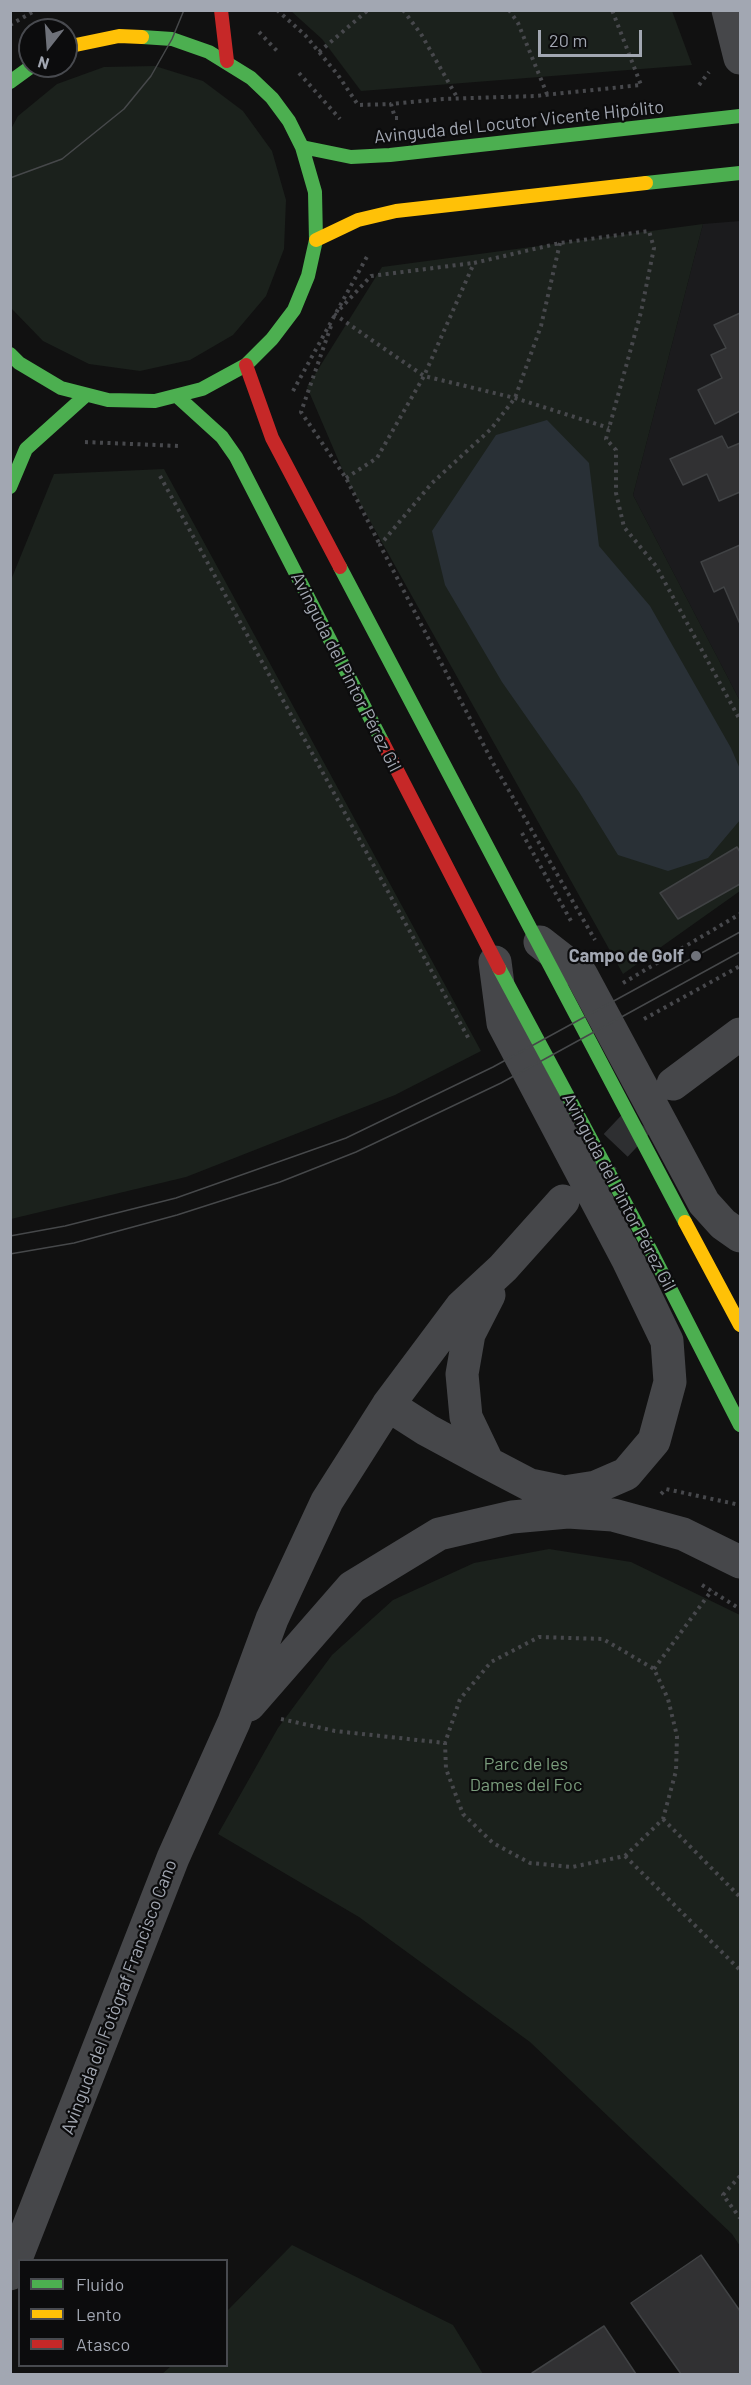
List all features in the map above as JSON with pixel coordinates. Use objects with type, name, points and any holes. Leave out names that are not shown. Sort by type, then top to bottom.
[{"type":"main road","points":[[221,10],[227,61]]},
{"type":"main road","points":[[119,36],[133,19]]},
{"type":"main road","points":[[10,354],[61,388],[85,396],[131,402],[178,397],[202,389],[246,365],[272,339],[294,310],[308,276],[316,240],[315,192],[302,147],[289,121],[272,98],[251,78],[227,61],[172,39],[119,36],[78,45]]},
{"type":"main road","name":"Avinguda del Locutor Vicente Hipólito","points":[[302,147],[351,157],[741,116]]},
{"type":"main road","points":[[316,240],[358,220],[396,211],[741,173]]},
{"type":"main road","points":[[246,365],[272,438],[540,942]]},
{"type":"main road","points":[[10,487],[26,449],[85,396]]},
{"type":"main road","name":"Avinguda del Pintor Pérez Gil","points":[[178,397],[222,437],[236,457],[495,960]]},
{"type":"main road","points":[[695,1214],[741,1325]]},
{"type":"main road","name":"Avinguda del Pintor Pérez Gil","points":[[639,1254],[741,1425]]},
{"type":"street","points":[[728,10],[741,58]]},
{"type":"street","points":[[540,942],[580,974],[695,1214],[723,1224],[741,1236]]},
{"type":"street","name":"Avinguda del Pintor Pérez Gil","points":[[488,1463],[530,1485],[564,1492],[596,1487],[626,1474],[654,1441],[670,1382],[667,1341],[639,1254],[503,1023],[495,960]]},
{"type":"street","points":[[741,1034],[673,1084],[741,1060]]},
{"type":"street","name":"Avinguda del Fotògraf Francisco Cano","points":[[10,2274],[173,1858],[234,1722],[272,1619],[327,1501],[388,1405],[462,1306],[503,1268],[563,1202]]},
{"type":"street","name":"Avinguda del Fotògraf Francisco Cano","points":[[488,1463],[466,1418],[462,1374],[469,1334],[503,1268]]},
{"type":"street","points":[[388,1405],[427,1430],[488,1463]]},
{"type":"street","name":"Avinguda del Fotògraf Francisco Cano","points":[[234,1722],[352,1587],[439,1534],[512,1517],[568,1512],[613,1515],[683,1534],[730,1573]]},
{"type":"path","points":[[10,25],[36,10]]},
{"type":"path","points":[[277,10],[319,52],[358,105],[547,94],[641,85],[612,10]]},
{"type":"path","points":[[319,52],[368,10]]},
{"type":"path","points":[[403,10],[421,34],[458,99]]},
{"type":"path","points":[[509,10],[518,23],[547,94]]},
{"type":"path","points":[[253,26],[287,61]]},
{"type":"path","points":[[294,68],[345,125]]},
{"type":"path","points":[[391,104],[398,153]]},
{"type":"path","points":[[386,119],[394,118]]},
{"type":"path","points":[[599,946],[493,763],[346,478],[301,412],[334,314],[371,276],[474,263],[560,243],[649,231],[654,248],[641,312],[606,439],[616,450],[616,493],[624,527],[656,566],[741,720]]},
{"type":"path","points":[[380,545],[432,483],[491,429],[515,398],[541,326],[560,243]]},
{"type":"path","points":[[288,401],[334,314],[371,251]]},
{"type":"path","points":[[346,478],[377,458],[424,376],[474,263]]},
{"type":"path","points":[[334,314],[424,376],[515,398],[609,428]]},
{"type":"path","points":[[73,441],[178,445],[186,450]]},
{"type":"path","points":[[160,476],[470,1041]]},
{"type":"path","points":[[616,974],[622,984],[741,914]]},
{"type":"path","points":[[634,1024],[741,966]]},
{"type":"path","points":[[654,1669],[712,1590],[730,1573]]},
{"type":"path","points":[[694,1580],[741,1609]]},
{"type":"path","points":[[539,1636],[603,1639],[654,1669],[668,1699],[677,1736],[676,1771],[663,1819],[625,1856],[572,1867],[530,1863],[493,1843],[463,1814],[446,1769],[445,1743],[460,1699],[491,1662],[539,1636]]},
{"type":"path","points":[[272,1718],[335,1731],[445,1743]]},
{"type":"path","points":[[663,1819],[741,1897]]},
{"type":"path","points":[[625,1856],[741,1970]]},
{"type":"path","points":[[741,2176],[723,2195],[741,2218]]},
{"type":"shaded area","points":[[740,221],[740,701],[633,495],[703,224]]},
{"type":"shaded area","points":[[547,420],[589,463],[599,546],[650,606],[731,748],[740,769],[740,820],[708,858],[668,871],[618,855],[579,792],[502,682],[445,585],[432,531],[496,435]]},
{"type":"green space","points":[[291,11],[672,11],[692,65],[361,91],[322,39]]},
{"type":"green space","points":[[155,66],[203,81],[243,111],[272,151],[286,200],[284,249],[266,296],[233,335],[190,360],[140,371],[89,364],[43,341],[11,308],[11,129],[18,116],[57,84],[104,67]]},
{"type":"green space","points":[[703,224],[633,495],[740,701],[740,891],[623,974],[346,478],[307,387],[382,267]]},
{"type":"green space","points":[[164,469],[481,1051],[395,1095],[186,1177],[11,1219],[11,580],[54,474]]},
{"type":"green space","name":"Parc de les Dames del Foc","points":[[549,1549],[631,1562],[740,1615],[740,2246],[732,2234],[530,2042],[359,1917],[218,1834],[278,1728],[332,1655],[393,1600],[474,1563]]},
{"type":"green space","points":[[292,2245],[453,2325],[483,2374],[162,2374],[170,2367],[228,2367],[228,2310]]},
{"type":"building","points":[[740,313],[740,411],[715,424],[698,390],[722,378],[711,355],[726,348],[714,325]]},
{"type":"building","points":[[722,436],[728,448],[740,443],[740,492],[719,501],[707,474],[683,485],[670,459]]},
{"type":"building","points":[[740,545],[740,624],[724,587],[714,592],[701,562]]},
{"type":"building","points":[[737,847],[740,852],[740,884],[678,919],[660,893]]},
{"type":"building","points":[[701,2255],[740,2311],[740,2374],[681,2374],[631,2303]]},
{"type":"building","points":[[604,2326],[636,2374],[532,2373]]},
{"type":"tunnel","points":[[582,1181],[654,1105]]},
{"type":"tram line","points":[[10,178],[62,159],[124,109],[151,76],[172,39],[184,10]]},
{"type":"tram line","points":[[10,1236],[65,1226],[176,1198],[346,1138],[493,1067],[740,932]]},
{"type":"tram line","points":[[10,1254],[74,1243],[177,1215],[280,1182],[356,1152],[501,1083],[740,952]]},
{"type":"traffic: fast","points":[[10,354],[19,363],[61,388],[108,400],[155,401],[202,389],[246,365],[272,339],[294,310],[308,276],[316,240],[315,192],[302,147],[289,121],[272,98],[251,78],[209,52],[172,39],[142,37]]},
{"type":"traffic: fast","points":[[10,82],[18,76]]},
{"type":"traffic: fast","points":[[302,147],[351,157],[390,155],[740,116]]},
{"type":"traffic: fast","points":[[646,183],[740,173]]},
{"type":"traffic: fast","points":[[10,487],[26,449],[85,396]]},
{"type":"traffic: fast","points":[[178,397],[222,437],[236,457],[383,743]]},
{"type":"traffic: fast","points":[[340,567],[685,1222]]},
{"type":"traffic: fast","points":[[499,968],[650,1249],[740,1425]]},
{"type":"traffic: slow","points":[[78,45],[119,36],[142,37]]},
{"type":"traffic: slow","points":[[316,240],[358,220],[396,211],[646,183]]},
{"type":"traffic: slow","points":[[685,1222],[740,1325]]},
{"type":"traffic: jam","points":[[221,10],[227,61]]},
{"type":"traffic: jam","points":[[246,365],[272,438],[340,567]]},
{"type":"traffic: jam","points":[[383,743],[499,968]]},
{"type":"place","name":"Campo de Golf","points":[[696,956]]}]
